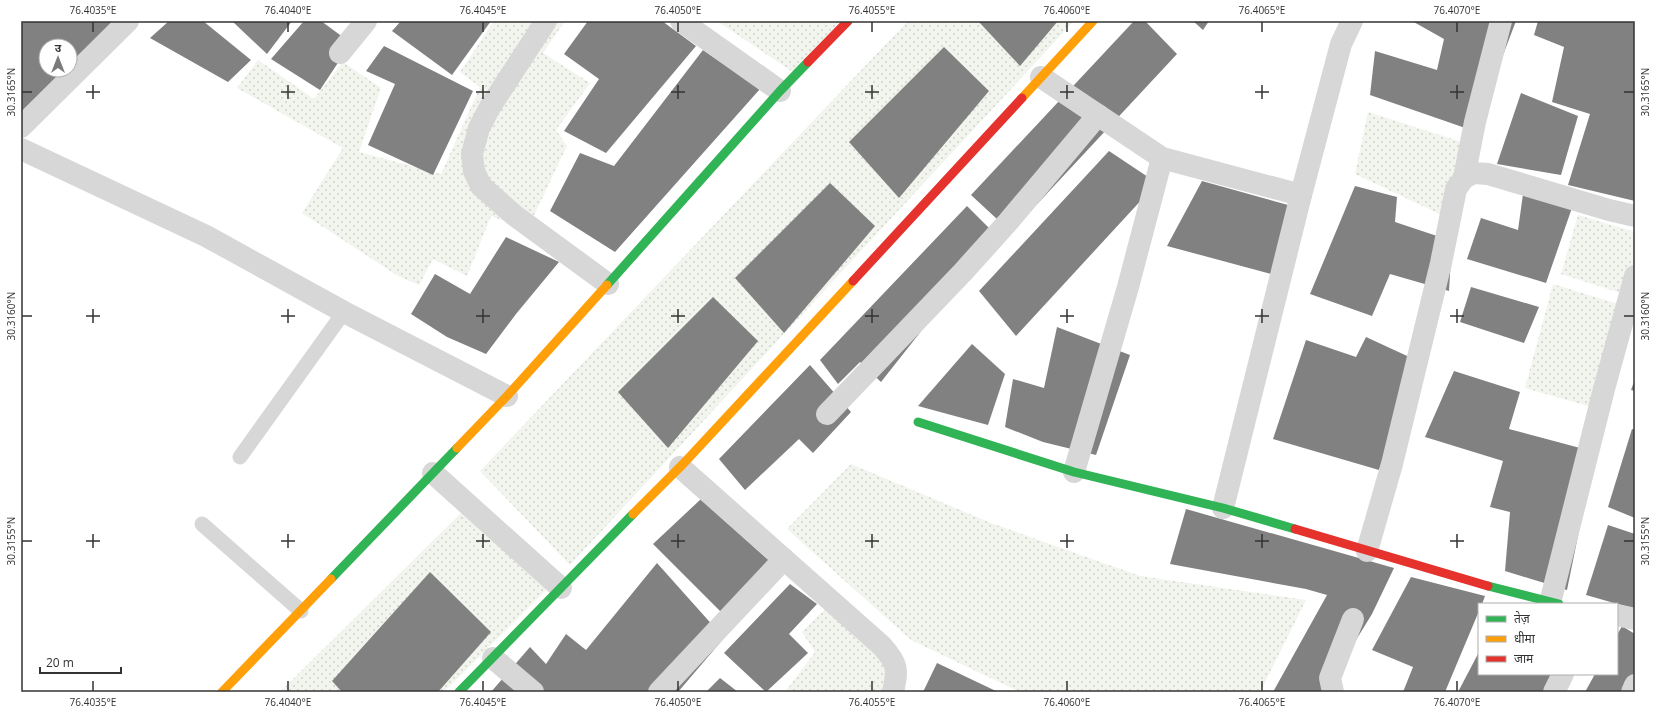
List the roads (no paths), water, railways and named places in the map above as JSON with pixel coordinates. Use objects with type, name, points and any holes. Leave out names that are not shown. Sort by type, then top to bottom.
[{"type":"street","points":[[21,127],[128,21]]},
{"type":"street","points":[[340,53],[366,21]]},
{"type":"street","points":[[546,21],[490,107],[479,128],[472,154],[474,171],[481,186],[608,284]]},
{"type":"street","points":[[681,21],[780,91]]},
{"type":"street","points":[[222,692],[508,396],[780,91],[848,21]]},
{"type":"street","points":[[459,692],[680,467],[1093,21]]},
{"type":"street","points":[[1223,508],[1301,195],[1341,44],[1352,21]]},
{"type":"street","points":[[1367,551],[1394,457],[1441,263],[1456,189],[1464,178],[1475,122],[1501,21]]},
{"type":"street","points":[[1041,77],[1162,158],[1301,195]]},
{"type":"street","points":[[827,414],[978,256],[1098,115]]},
{"type":"street","points":[[21,149],[206,236],[344,312],[508,396]]},
{"type":"street","points":[[1074,472],[1128,288],[1162,158]]},
{"type":"street","points":[[1464,178],[1474,173],[1488,174],[1609,210],[1635,216]]},
{"type":"street","points":[[918,422],[1074,472],[1223,508],[1480,584],[1555,603],[1604,389],[1635,276]]},
{"type":"street","points":[[680,467],[876,640],[891,656],[897,671],[893,692]]},
{"type":"street","points":[[433,473],[561,588]]},
{"type":"street","points":[[659,692],[784,559]]},
{"type":"street","points":[[1618,615],[1635,619]]},
{"type":"street","points":[[1333,692],[1330,678],[1352,619]]},
{"type":"street","points":[[493,658],[533,692]]},
{"type":"street","points":[[1554,692],[1562,675]]},
{"type":"street","points":[[1632,692],[1635,685]]},
{"type":"lane","points":[[240,457],[344,312]]},
{"type":"lane","points":[[202,524],[301,611]]}]
